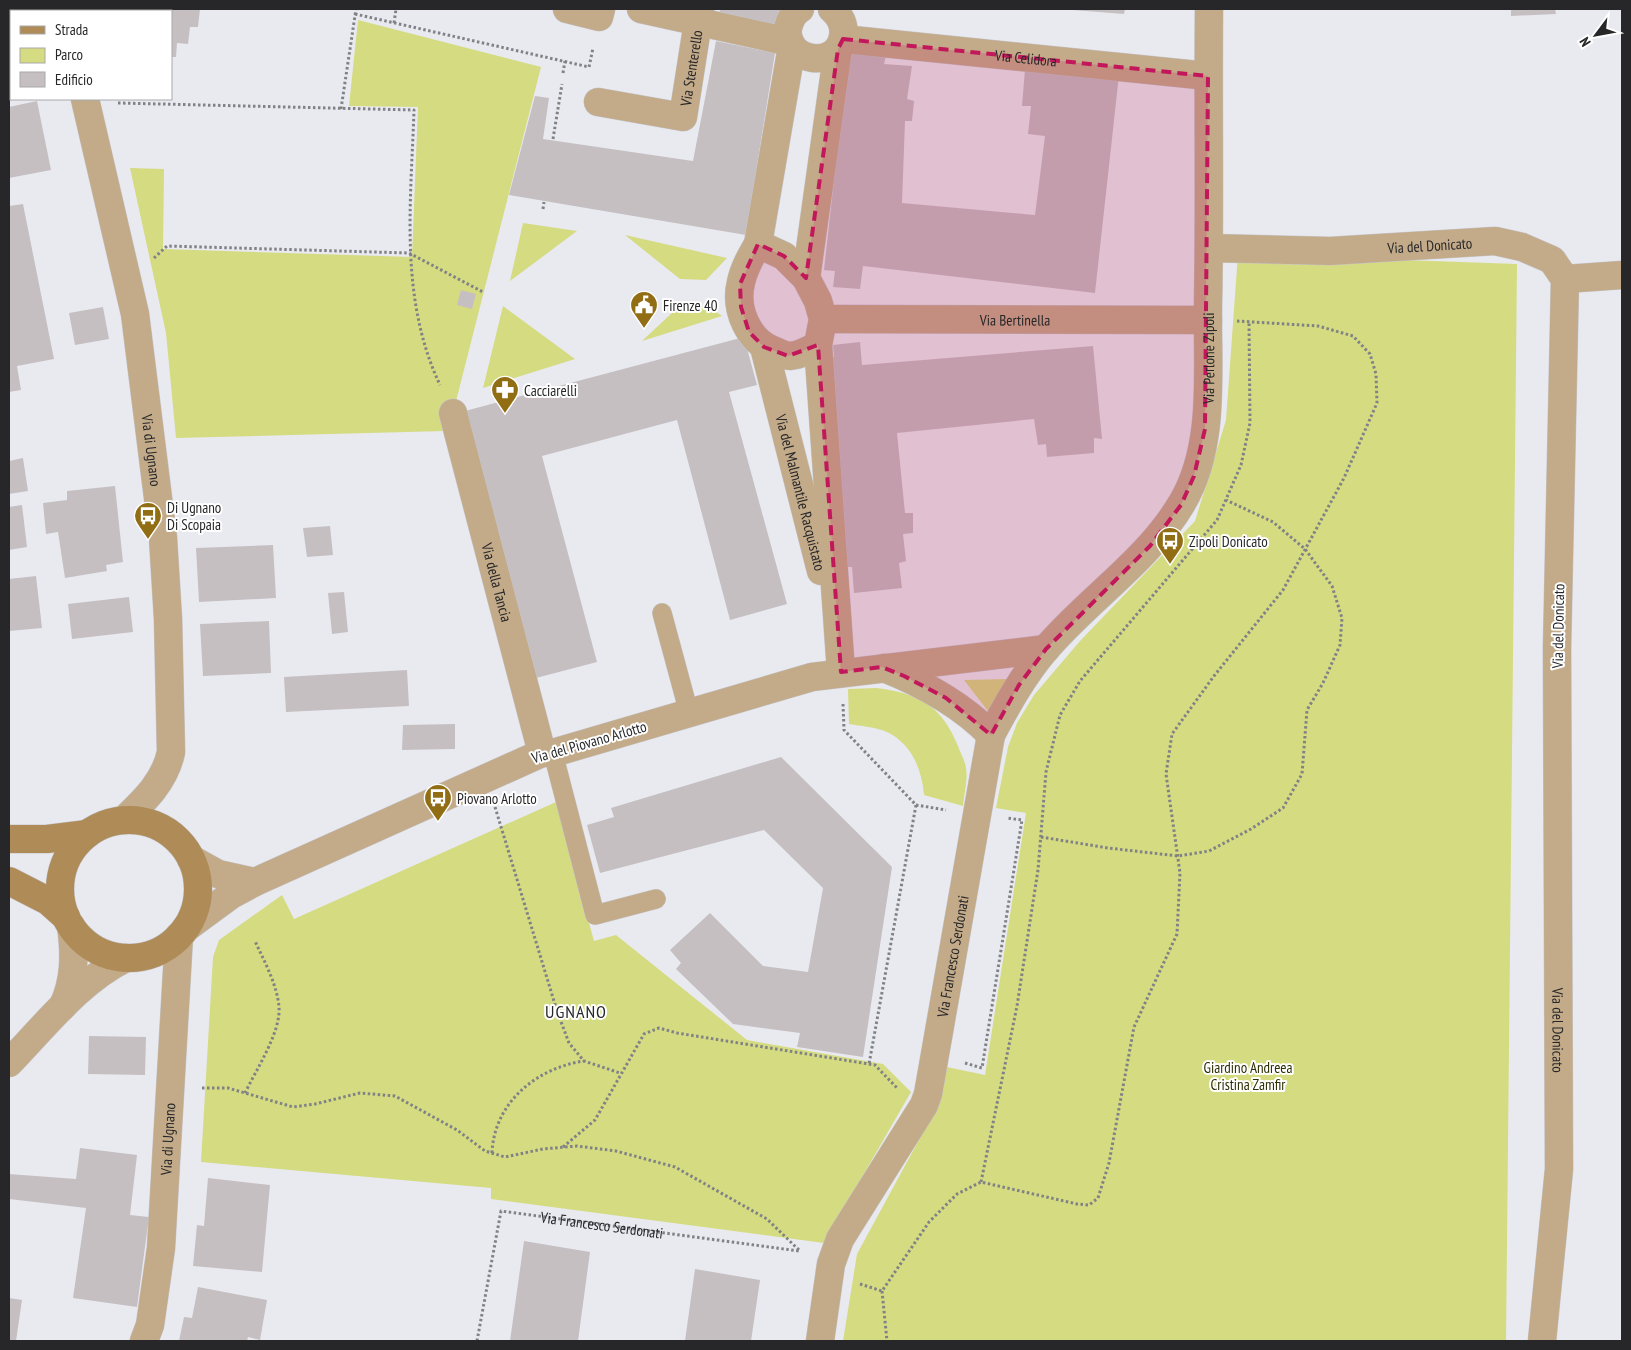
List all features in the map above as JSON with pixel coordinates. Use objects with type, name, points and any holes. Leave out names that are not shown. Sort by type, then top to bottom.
[{"type":"street","points":[[567,9],[600,13]]},
{"type":"street","name":"Via Stenterello","points":[[641,9],[699,15],[791,44]]},
{"type":"street","name":"Via del Malmantile Racquistato","points":[[799,9],[789,23],[788,33],[791,44],[758,244],[747,264],[740,284],[741,307],[749,332],[764,347],[788,356],[805,353],[818,345]]},
{"type":"street","name":"Via Perlone Zipoli","points":[[1046,649],[1150,546],[1166,527],[1186,495],[1204,444],[1221,320],[1209,248],[1209,9]]},
{"type":"street","name":"Via Stenterello","points":[[598,102],[683,117],[699,15]]},
{"type":"street","points":[[791,44],[799,54],[814,60],[823,59],[838,25]]},
{"type":"street","points":[[806,278],[838,25]]},
{"type":"street","name":"Via Celidora","points":[[838,25],[1208,76]]},
{"type":"street","name":"Via di Ugnano","points":[[96,101],[135,314],[163,538],[168,619],[171,752],[169,762],[155,789],[124,820]]},
{"type":"street","name":"Via del Donicato","points":[[1209,248],[1330,251],[1495,241],[1522,247],[1552,260],[1565,279],[1558,648],[1559,1169],[1542,1341]]},
{"type":"street","name":"Via del Malmantile Racquistato","points":[[758,244],[784,256],[806,278],[818,300],[823,319],[818,345],[841,672]]},
{"type":"street","points":[[1565,279],[1622,275]]},
{"type":"street","name":"Via Bertinella","points":[[823,319],[1221,320]]},
{"type":"street","name":"Via del Malmantile Racquistato","points":[[764,347],[838,639]]},
{"type":"street","name":"Via della Tancia","points":[[453,412],[547,753]]},
{"type":"street","name":"Via del Piovano Arlotto","points":[[182,932],[220,903],[255,882],[485,778],[547,753],[812,677],[882,667],[1046,649]]},
{"type":"street","name":"Via Francesco Serdonati","points":[[820,1341],[832,1266],[840,1239],[924,1105],[928,1094],[991,735],[1019,685],[1046,649]]},
{"type":"street","points":[[882,667],[925,686],[946,698],[980,724],[991,735]]},
{"type":"street","name":"Via di Ugnano","points":[[68,922],[61,895],[62,872],[76,844],[87,834],[104,824],[124,820],[151,824],[164,829],[184,847],[191,859],[195,870],[198,894],[192,918],[182,932],[161,1248],[150,1325],[144,1341]]},
{"type":"street","points":[[9,839],[46,839],[87,834]]},
{"type":"street","points":[[191,859],[218,874],[255,882]]},
{"type":"street","points":[[9,882],[48,902],[82,939],[95,949],[126,958]]},
{"type":"street","points":[[62,1007],[73,973],[74,948],[68,922]]},
{"type":"street","points":[[9,1063],[62,1007],[105,969],[126,958],[155,952],[168,946],[182,932]]},
{"type":"lane","points":[[662,614],[690,713]]},
{"type":"lane","points":[[547,753],[595,915],[656,899]]},
{"type":"path","points":[[341,109],[356,9]]},
{"type":"path","points":[[394,23],[396,9]]},
{"type":"path","points":[[355,14],[589,67],[600,13]]},
{"type":"path","points":[[563,73],[565,62]]},
{"type":"path","points":[[553,140],[562,84]]},
{"type":"path","points":[[96,101],[414,110],[409,253],[413,302],[428,360],[453,412]]},
{"type":"path","points":[[542,209],[544,202]]},
{"type":"path","points":[[151,261],[167,246],[409,253],[483,292]]},
{"type":"path","points":[[888,1341],[882,1291],[929,1222],[957,1194],[981,1182],[1077,1204],[1089,1205],[1098,1198],[1109,1163],[1134,1027],[1176,934],[1180,873],[1166,774],[1172,734],[1214,676],[1283,590],[1344,478],[1377,403],[1376,374],[1370,354],[1352,336],[1318,326],[1221,320]]},
{"type":"path","points":[[981,1182],[1017,1006],[1038,870],[1046,772],[1060,715],[1080,681],[1217,520],[1241,465],[1250,423],[1248,321]]},
{"type":"path","points":[[1040,837],[1108,848],[1178,856],[1209,850],[1251,829],[1283,808],[1302,774],[1306,710],[1323,683],[1340,645],[1342,618],[1332,586],[1305,549],[1273,522],[1226,500]]},
{"type":"path","points":[[843,703],[844,730],[916,805],[869,1064]]},
{"type":"path","points":[[485,778],[505,834],[557,1011],[569,1043],[584,1061]]},
{"type":"path","points":[[245,1093],[273,1037],[279,1008],[274,986],[255,941]]},
{"type":"path","points":[[562,1147],[595,1120],[620,1073],[644,1034],[659,1028],[677,1033],[875,1065],[903,1094]]},
{"type":"path","points":[[492,1153],[493,1137],[501,1118],[524,1086],[538,1077],[565,1064],[584,1061],[620,1073]]},
{"type":"path","points":[[194,1088],[228,1088],[293,1107],[315,1104],[360,1093],[395,1096],[457,1130],[485,1151],[505,1157],[543,1149],[577,1146],[616,1151],[675,1168],[766,1219],[800,1251]]},
{"type":"path","name":"Via Francesco Serdonati","points":[[477,1341],[500,1210],[800,1251],[820,1256],[832,1266]]},
{"type":"path","points":[[832,1266],[882,1291]]},
{"type":"highlighted area","points":[[843,39],[1208,76],[1205,429],[1194,476],[1181,505],[1150,546],[1046,649],[1019,685],[991,735],[946,698],[904,676],[882,667],[841,672],[818,345],[788,356],[764,347],[749,332],[741,307],[740,284],[758,244],[784,256],[806,278],[838,49]]},
{"type":"green space","points":[[358,20],[541,67],[453,413],[445,431],[176,438],[166,333],[130,168],[164,169],[163,249],[412,257],[418,107],[349,106]]},
{"type":"green space","points":[[523,223],[577,231],[510,281]]},
{"type":"green space","points":[[625,235],[727,258],[706,280],[680,279]]},
{"type":"green space","name":"Giardino Andreea Cristina Zamfir","points":[[1238,254],[1517,264],[1506,1341],[843,1341],[857,1254],[939,1103],[947,1067],[985,1075],[1026,813],[996,808],[1008,747],[1017,723],[1034,695],[1080,641],[1195,521],[1226,420]]},
{"type":"green space","points":[[503,306],[575,359],[483,388]]},
{"type":"green space","points":[[708,306],[722,316],[642,341],[674,311]]},
{"type":"green space","points":[[1009,679],[988,711],[964,680]]},
{"type":"green space","points":[[876,688],[905,693],[916,698],[936,711],[944,720],[958,746],[965,765],[967,777],[963,806],[924,795],[918,767],[909,751],[896,737],[878,729],[849,724],[848,689]]},
{"type":"green space","points":[[556,802],[594,941],[616,935],[747,1040],[883,1064],[911,1092],[824,1243],[491,1199],[491,1188],[201,1162],[213,957],[219,940],[282,895],[294,919]]},
{"type":"building","points":[[200,9],[198,27],[190,27],[188,44],[177,43],[176,57],[172,57],[172,10],[132,10]]},
{"type":"building","points":[[720,9],[782,9],[779,33],[719,18]]},
{"type":"building","points":[[1060,9],[1125,9],[1124,14]]},
{"type":"building","points":[[1511,9],[1555,9],[1556,14],[1511,16]]},
{"type":"building","points":[[9,11],[10,11],[10,77]]},
{"type":"building","points":[[716,41],[775,53],[746,235],[509,195],[535,96],[549,98],[543,139],[693,161]]},
{"type":"building","points":[[848,53],[886,56],[884,64],[912,66],[907,99],[914,101],[912,121],[905,121],[902,203],[1035,215],[1045,136],[1028,134],[1031,106],[1022,106],[1025,69],[1119,75],[1095,293],[863,266],[860,289],[833,287],[835,271],[824,270]]},
{"type":"building","points":[[37,101],[51,170],[9,178],[9,107]]},
{"type":"building","points":[[23,204],[54,359],[17,366],[21,390],[9,392],[9,206]]},
{"type":"building","points":[[461,290],[476,294],[472,309],[457,305]]},
{"type":"building","points":[[103,307],[109,339],[75,345],[69,313]]},
{"type":"building","points":[[744,337],[757,385],[729,392],[787,604],[730,620],[677,420],[542,456],[597,662],[536,678],[465,411]]},
{"type":"building","points":[[860,342],[862,365],[1093,346],[1102,439],[1094,438],[1094,453],[1047,457],[1046,444],[1038,445],[1034,419],[897,433],[905,513],[913,513],[913,533],[903,534],[906,561],[899,563],[902,588],[854,593],[852,567],[842,567],[826,358],[834,357],[833,345]]},
{"type":"building","points":[[23,458],[28,491],[9,494],[9,461]]},
{"type":"building","points":[[115,486],[123,562],[106,565],[107,571],[65,578],[58,532],[46,534],[43,503],[67,500],[67,491]]},
{"type":"building","points":[[22,505],[27,547],[9,550],[9,507]]},
{"type":"building","points":[[330,526],[333,555],[307,557],[303,528]]},
{"type":"building","points":[[273,545],[276,598],[199,602],[196,548]]},
{"type":"building","points":[[36,576],[42,628],[9,631],[9,579]]},
{"type":"building","points":[[344,592],[348,632],[332,634],[328,593]]},
{"type":"building","points":[[129,597],[133,632],[72,639],[68,604]]},
{"type":"building","points":[[269,621],[271,673],[203,676],[200,624]]},
{"type":"building","points":[[407,670],[409,706],[286,712],[284,677]]},
{"type":"building","points":[[455,724],[455,749],[402,750],[403,725]]},
{"type":"building","points":[[781,757],[892,867],[863,1057],[797,1047],[800,1033],[733,1024],[676,969],[681,963],[670,950],[710,913],[763,966],[808,972],[823,888],[764,830],[600,873],[587,825],[614,817],[611,808]]},
{"type":"building","points":[[89,1036],[146,1037],[145,1075],[88,1074]]},
{"type":"building","points":[[80,1148],[137,1155],[130,1215],[149,1217],[137,1307],[73,1298],[86,1208],[9,1199],[9,1174],[76,1179]]},
{"type":"building","points":[[208,1178],[270,1185],[262,1272],[193,1266],[197,1225],[204,1226]]},
{"type":"building","points":[[524,1241],[590,1252],[578,1341],[510,1341]]},
{"type":"building","points":[[695,1269],[760,1280],[751,1341],[685,1341]]},
{"type":"building","points":[[198,1287],[267,1300],[260,1340],[248,1337],[247,1341],[179,1341],[184,1317],[192,1318]]},
{"type":"building","points":[[9,1298],[22,1300],[16,1341],[9,1341]]},
{"type":"place","name":"Firenze 40","points":[[644,329]]},
{"type":"place","name":"Cacciarelli","points":[[505,414]]},
{"type":"place","name":"Di Ugnano Di Scopaia","points":[[148,540]]},
{"type":"place","name":"Zipoli Donicato","points":[[1170,565]]},
{"type":"place","name":"Piovano Arlotto","points":[[438,822]]},
{"type":"district","name":"UGNANO","points":[[576,1011]]}]
